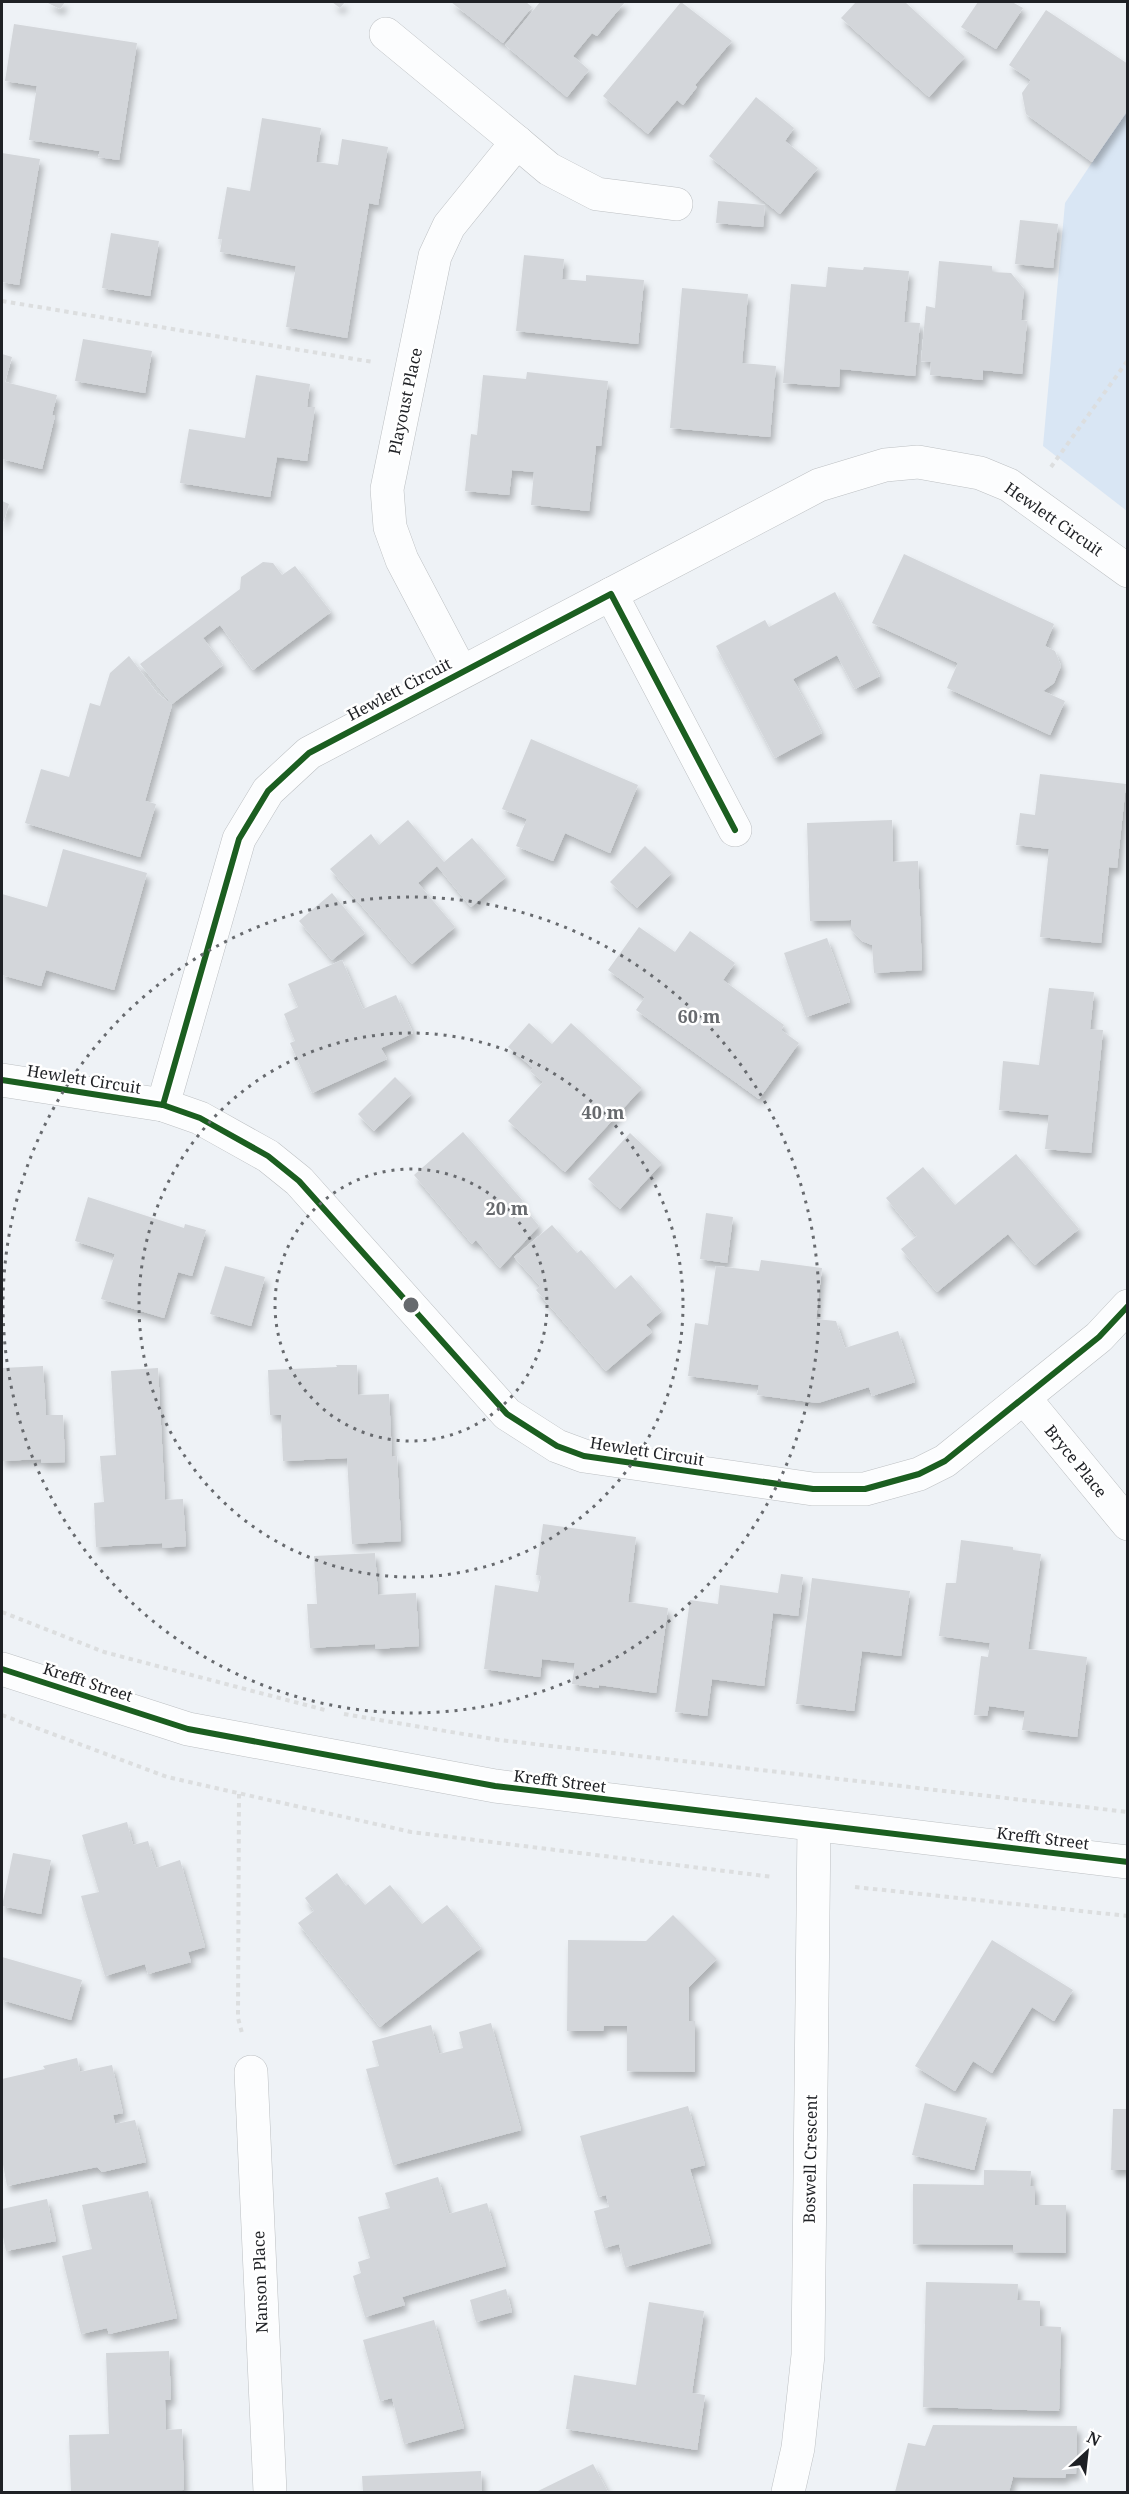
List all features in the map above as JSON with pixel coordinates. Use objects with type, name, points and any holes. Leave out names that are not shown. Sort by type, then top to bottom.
[{"type":"street","points":[[386,34],[549,169],[597,194],[676,204]]},
{"type":"street","name":"Playoust Place","points":[[461,672],[402,560],[390,527],[387,489],[435,256],[449,226],[517,142]]},
{"type":"street","name":"Hewlett Circuit","points":[[163,1105],[239,838],[268,791],[309,753],[819,485],[885,465],[918,462],[980,473],[1009,485],[1128,571]]},
{"type":"street","points":[[611,594],[735,830]]},
{"type":"street","name":"Hewlett Circuit","points":[[2,1080],[163,1105],[200,1118],[268,1156],[299,1181],[507,1414],[557,1446],[584,1456],[813,1489],[865,1489],[919,1474],[945,1461],[1099,1338],[1128,1306]]},
{"type":"street","name":"Bryce Place","points":[[1025,1399],[1128,1524]]},
{"type":"street","name":"Krefft Street","points":[[2,1669],[188,1729],[495,1786],[1128,1862]]},
{"type":"street","name":"Boswell Crescent","points":[[788,2493],[798,2448],[808,2355],[814,1824]]},
{"type":"street","name":"Nanson Place","points":[[251,2072],[270,2493]]},
{"type":"path","points":[[2,302],[412,368]]},
{"type":"path","points":[[1028,499],[1128,360]]},
{"type":"path","points":[[2,1612],[104,1652],[326,1711]]},
{"type":"path","points":[[338,1713],[499,1740],[1128,1812]]},
{"type":"path","points":[[2,1715],[167,1777],[411,1832],[733,1871]]},
{"type":"path","points":[[239,1794],[238,2018],[251,2072]]},
{"type":"path","points":[[911,1894],[1128,1916]]},
{"type":"shaded area","points":[[1127,110],[1127,511],[1043,446],[1065,203]]},
{"type":"building","points":[[46,2],[65,2],[60,9]]},
{"type":"building","points":[[332,2],[345,2],[340,8]]},
{"type":"building","points":[[451,2],[526,2],[532,7],[503,43]]},
{"type":"building","points":[[540,2],[625,2],[597,36],[592,33],[573,56],[589,70],[567,97],[505,45]]},
{"type":"building","points":[[681,2],[732,41],[695,85],[697,87],[683,105],[677,100],[648,134],[603,96]]},
{"type":"building","points":[[856,2],[905,2],[965,57],[929,97],[841,18]]},
{"type":"building","points":[[978,2],[1012,2],[1023,8],[996,49],[961,27]]},
{"type":"building","points":[[1046,10],[1128,64],[1128,110],[1092,162],[1026,114],[1022,93],[1031,80],[1009,65]]},
{"type":"building","points":[[14,24],[137,43],[119,160],[98,157],[100,151],[29,140],[37,86],[5,81]]},
{"type":"building","points":[[756,97],[794,128],[785,141],[818,168],[780,214],[709,156]]},
{"type":"building","points":[[262,118],[321,128],[316,162],[338,165],[342,139],[388,147],[378,205],[369,203],[347,338],[286,327],[296,266],[220,252],[222,239],[218,239],[227,187],[250,191]]},
{"type":"building","points":[[2,153],[40,159],[19,285],[2,282]]},
{"type":"building","points":[[718,201],[765,205],[763,227],[716,223]]},
{"type":"building","points":[[1020,220],[1058,224],[1053,268],[1015,264]]},
{"type":"building","points":[[111,233],[159,241],[150,296],[102,288]]},
{"type":"building","points":[[524,255],[564,259],[562,279],[586,281],[586,275],[644,280],[638,344],[516,331]]},
{"type":"building","points":[[939,261],[992,266],[992,272],[1011,273],[1024,289],[1021,320],[1027,321],[1022,374],[983,370],[983,380],[930,375],[931,362],[921,361],[926,306],[935,308]]},
{"type":"building","points":[[828,267],[909,271],[904,322],[920,323],[915,376],[840,369],[839,387],[783,383],[791,284],[826,287]]},
{"type":"building","points":[[682,288],[748,294],[742,363],[776,366],[770,437],[670,428]]},
{"type":"building","points":[[83,339],[152,351],[145,393],[75,381]]},
{"type":"building","points":[[2,354],[12,357],[5,382],[57,395],[52,415],[55,416],[42,469],[2,459]]},
{"type":"building","points":[[527,372],[608,381],[601,446],[596,446],[589,511],[531,505],[534,472],[512,470],[509,495],[465,491],[471,434],[477,435],[483,375],[526,379]]},
{"type":"building","points":[[256,375],[310,384],[307,407],[315,407],[307,461],[277,457],[270,497],[180,483],[189,429],[245,438]]},
{"type":"building","points":[[2,501],[9,504],[2,526]]},
{"type":"building","points":[[904,554],[1054,624],[1045,646],[1055,651],[1061,666],[1054,683],[1043,691],[1065,701],[1050,735],[947,688],[958,663],[872,623]]},
{"type":"building","points":[[263,562],[273,563],[282,575],[295,566],[331,612],[253,670],[220,625],[203,638],[223,665],[172,704],[140,664],[240,589],[241,577]]},
{"type":"building","points":[[835,592],[880,676],[855,689],[837,655],[793,679],[822,733],[775,758],[716,646],[765,620],[769,627]]},
{"type":"building","points":[[129,656],[157,693],[172,705],[145,801],[156,804],[140,857],[25,823],[41,769],[69,777],[90,703],[100,706],[110,673]]},
{"type":"building","points":[[531,739],[638,785],[610,853],[565,833],[553,861],[516,846],[527,819],[502,809]]},
{"type":"building","points":[[1040,774],[1126,784],[1117,868],[1109,867],[1101,943],[1040,937],[1049,849],[1016,845],[1020,813],[1035,815]]},
{"type":"building","points":[[408,820],[444,862],[472,838],[506,877],[471,907],[437,866],[418,883],[455,927],[412,964],[330,869],[371,834],[379,845]]},
{"type":"building","points":[[892,820],[893,862],[918,861],[922,970],[874,973],[872,945],[862,941],[851,930],[851,920],[810,921],[807,823]]},
{"type":"building","points":[[645,846],[672,873],[637,908],[610,882]]},
{"type":"building","points":[[63,849],[147,873],[114,990],[46,970],[41,986],[2,975],[2,894],[47,907]]},
{"type":"building","points":[[332,893],[365,933],[332,960],[299,921]]},
{"type":"building","points":[[639,927],[675,952],[690,931],[735,963],[723,980],[784,1025],[781,1030],[799,1043],[759,1099],[636,1010],[645,997],[608,970]]},
{"type":"building","points":[[827,938],[850,1002],[806,1017],[784,953]]},
{"type":"building","points":[[342,960],[363,1009],[396,995],[413,1033],[381,1048],[387,1059],[312,1093],[290,1043],[295,1041],[284,1014],[298,1007],[288,984]]},
{"type":"building","points":[[1049,988],[1094,992],[1090,1029],[1103,1030],[1091,1153],[1045,1149],[1049,1115],[999,1110],[1003,1061],[1039,1065]]},
{"type":"building","points":[[529,1023],[552,1044],[571,1023],[642,1088],[565,1172],[508,1121],[543,1082],[530,1071],[533,1068],[508,1047]]},
{"type":"building","points":[[395,1077],[412,1094],[374,1131],[358,1114]]},
{"type":"building","points":[[463,1132],[523,1201],[520,1203],[539,1226],[500,1268],[476,1240],[472,1244],[414,1175]]},
{"type":"building","points":[[630,1133],[662,1163],[620,1209],[588,1179]]},
{"type":"building","points":[[1016,1154],[1079,1229],[1035,1265],[1008,1234],[937,1292],[901,1249],[917,1236],[886,1198],[923,1167],[955,1205]]},
{"type":"building","points":[[88,1197],[184,1228],[185,1224],[206,1230],[192,1276],[178,1272],[164,1318],[101,1299],[115,1254],[75,1241]]},
{"type":"building","points":[[706,1213],[733,1217],[727,1263],[700,1259]]},
{"type":"building","points":[[552,1225],[577,1253],[581,1250],[615,1289],[631,1275],[662,1311],[646,1325],[652,1332],[606,1371],[536,1290],[540,1286],[514,1257]]},
{"type":"building","points":[[761,1260],[822,1268],[816,1319],[836,1321],[845,1348],[898,1331],[915,1382],[872,1396],[869,1387],[818,1403],[757,1395],[759,1385],[688,1376],[695,1323],[708,1325],[716,1266],[759,1271]]},
{"type":"building","points":[[225,1266],[265,1277],[251,1326],[210,1314]]},
{"type":"building","points":[[336,1365],[357,1365],[358,1395],[389,1394],[392,1457],[397,1456],[401,1541],[352,1544],[347,1458],[283,1461],[281,1415],[270,1415],[268,1370],[337,1367]]},
{"type":"building","points":[[43,1366],[46,1415],[63,1415],[65,1462],[41,1463],[41,1459],[2,1461],[2,1368]]},
{"type":"building","points":[[158,1368],[165,1500],[183,1499],[186,1546],[163,1548],[162,1543],[96,1547],[94,1503],[104,1502],[100,1456],[116,1455],[111,1371]]},
{"type":"building","points":[[543,1524],[636,1537],[628,1602],[668,1608],[656,1693],[599,1685],[599,1688],[572,1684],[575,1663],[542,1659],[540,1677],[484,1669],[495,1585],[538,1592],[541,1576],[536,1575]]},
{"type":"building","points":[[961,1540],[1013,1547],[1013,1550],[1041,1554],[1028,1649],[1087,1657],[1077,1737],[1022,1730],[1025,1711],[989,1706],[987,1716],[974,1715],[981,1656],[988,1657],[990,1643],[939,1636],[946,1583],[956,1583]]},
{"type":"building","points":[[375,1553],[378,1595],[416,1593],[419,1646],[376,1649],[375,1644],[310,1648],[307,1604],[317,1604],[314,1556]]},
{"type":"building","points":[[781,1574],[803,1577],[798,1616],[773,1613],[764,1686],[712,1679],[707,1716],[675,1712],[690,1600],[718,1604],[720,1585],[778,1593]]},
{"type":"building","points":[[812,1578],[910,1591],[901,1656],[862,1651],[854,1711],[796,1704]]},
{"type":"building","points":[[127,1822],[133,1845],[148,1841],[156,1868],[180,1860],[205,1947],[188,1952],[191,1962],[148,1974],[145,1964],[105,1976],[81,1896],[99,1892],[82,1835]]},
{"type":"building","points":[[13,1853],[51,1860],[41,1914],[2,1906]]},
{"type":"building","points":[[337,1873],[365,1905],[390,1885],[422,1924],[447,1905],[481,1948],[380,2027],[298,1923],[314,1911],[305,1898]]},
{"type":"building","points":[[673,1915],[717,1959],[689,1987],[689,2021],[695,2021],[695,2072],[627,2071],[627,2026],[604,2026],[603,2031],[567,2031],[568,1940],[646,1941]]},
{"type":"building","points":[[992,1940],[1073,1990],[1054,2021],[1032,2007],[992,2073],[973,2061],[955,2091],[915,2066]]},
{"type":"building","points":[[2,1957],[82,1980],[71,2020],[2,2000]]},
{"type":"building","points":[[491,2023],[521,2130],[393,2165],[366,2069],[379,2066],[372,2041],[431,2025],[439,2054],[463,2048],[459,2032]]},
{"type":"building","points":[[77,2058],[80,2072],[112,2065],[123,2113],[113,2115],[115,2124],[135,2120],[146,2162],[102,2172],[97,2167],[7,2186],[2,2159],[2,2079],[45,2069],[43,2066]]},
{"type":"building","points":[[925,2103],[987,2118],[974,2170],[912,2155]]},
{"type":"building","points":[[688,2106],[705,2165],[690,2169],[711,2243],[625,2267],[619,2244],[604,2248],[594,2211],[609,2207],[606,2195],[598,2197],[580,2136]]},
{"type":"building","points":[[1113,2109],[1128,2109],[1128,2170],[1111,2170]]},
{"type":"building","points":[[984,2170],[1031,2171],[1030,2186],[1035,2186],[1035,2205],[1066,2205],[1066,2253],[1013,2252],[1013,2245],[913,2244],[913,2184],[984,2185]]},
{"type":"building","points":[[438,2177],[449,2214],[487,2203],[506,2266],[402,2297],[405,2305],[365,2317],[353,2276],[361,2273],[358,2262],[370,2258],[358,2217],[390,2208],[385,2193]]},
{"type":"building","points":[[148,2191],[177,2318],[109,2334],[107,2328],[81,2334],[62,2256],[92,2249],[82,2205]]},
{"type":"building","points":[[47,2199],[56,2241],[6,2251],[2,2232],[2,2209]]},
{"type":"building","points":[[926,2282],[1018,2284],[1017,2300],[1040,2301],[1040,2326],[1061,2327],[1059,2411],[923,2407]]},
{"type":"building","points":[[506,2289],[512,2312],[476,2322],[470,2300]]},
{"type":"building","points":[[649,2302],[704,2311],[692,2393],[705,2395],[697,2450],[566,2429],[574,2375],[636,2385]]},
{"type":"building","points":[[434,2320],[464,2428],[404,2444],[392,2398],[380,2401],[363,2340]]},
{"type":"building","points":[[169,2351],[171,2400],[165,2400],[166,2430],[182,2429],[184,2490],[71,2492],[69,2435],[109,2434],[106,2353]]},
{"type":"building","points":[[933,2425],[1077,2426],[1076,2474],[1066,2474],[1065,2478],[1013,2477],[1009,2492],[895,2492],[908,2443],[925,2446]]},
{"type":"building","points":[[593,2464],[608,2492],[536,2492]]},
{"type":"building","points":[[481,2471],[482,2492],[363,2492],[362,2476]]},
{"type":"cycle path","points":[[163,1105],[239,839],[268,791],[309,753],[611,594],[735,830]]},
{"type":"cycle path","points":[[2,1080],[163,1105],[200,1118],[268,1156],[299,1181],[507,1414],[557,1446],[584,1456],[813,1489],[865,1489],[919,1474],[945,1461],[1099,1337],[1128,1306]]},
{"type":"cycle path","points":[[2,1669],[188,1729],[495,1786],[1128,1862]]}]
